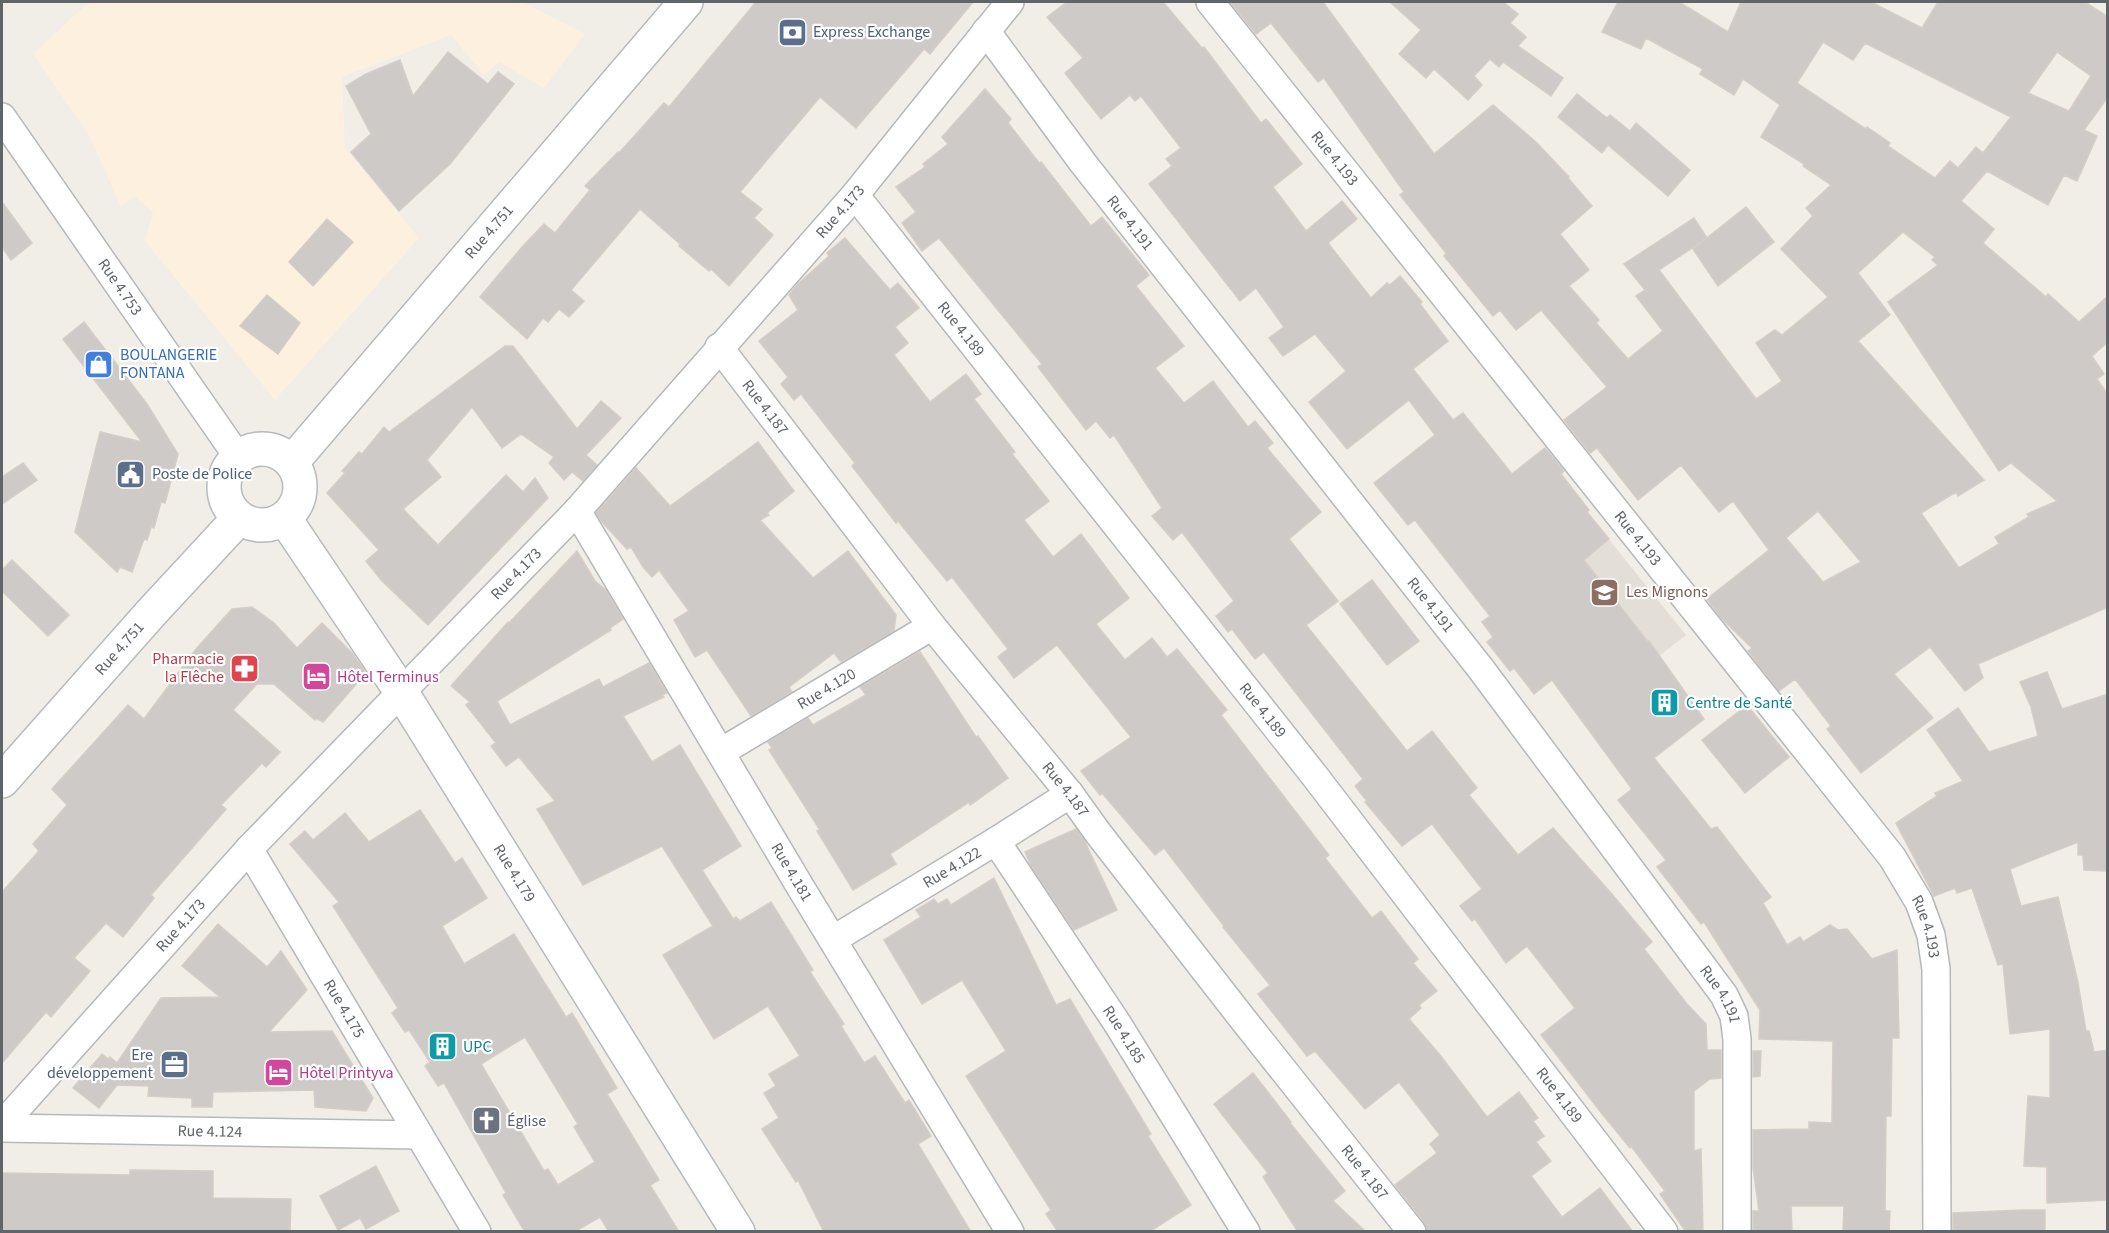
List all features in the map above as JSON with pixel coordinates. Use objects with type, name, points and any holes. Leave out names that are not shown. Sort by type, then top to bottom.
[{"type":"main road","name":"Rue 4.751","points":[[292,462],[686,2]]},
{"type":"main road","points":[[266,449],[280,453],[292,462],[300,476],[301,492],[296,507],[285,519],[270,525],[254,525],[240,518],[230,508],[224,495],[224,481],[229,467],[238,457],[251,450],[266,449]]},
{"type":"main road","name":"Rue 4.751","points":[[2,782],[151,613],[240,518]]},
{"type":"main road","name":"Rue 4.179","points":[[285,519],[402,693],[738,1232]]},
{"type":"street","name":"Rue 4.173","points":[[2,1127],[249,849],[576,511],[855,195],[1010,2]]},
{"type":"street","name":"Rue 4.193","points":[[1210,2],[1892,857],[1919,902],[1931,935],[1936,969],[1937,1232]]},
{"type":"street","name":"Rue 4.191","points":[[986,31],[1083,163],[1481,669],[1724,995],[1734,1016],[1737,1039],[1737,1232]]},
{"type":"street","name":"Rue 4.753","points":[[2,117],[238,457]]},
{"type":"street","name":"Rue 4.189","points":[[855,195],[1314,775],[1664,1232]]},
{"type":"street","name":"Rue 4.187","points":[[719,347],[932,626],[1070,794],[1242,1018],[1412,1232]]},
{"type":"street","name":"Rue 4.181","points":[[576,511],[1010,1232]]},
{"type":"street","name":"Rue 4.120","points":[[721,752],[932,626]]},
{"type":"street","name":"Rue 4.122","points":[[834,939],[1070,794]]},
{"type":"street","name":"Rue 4.185","points":[[996,841],[1117,1023],[1246,1232]]},
{"type":"street","name":"Rue 4.175","points":[[249,849],[477,1232]]},
{"type":"street","name":"Rue 4.124","points":[[2,1127],[419,1135]]},
{"type":"shaded area","points":[[100,2],[522,2],[585,34],[544,88],[499,62],[484,75],[451,35],[342,77],[345,148],[419,238],[275,400],[145,241],[153,212],[134,196],[121,207],[90,137],[33,54],[87,4]]},
{"type":"shaded area","name":"Les Mignons","points":[[1590,516],[1686,635],[1628,680],[1533,561]]},
{"type":"building","points":[[756,2],[973,2],[930,54],[924,49],[856,128],[820,97],[740,192],[762,209],[754,218],[773,235],[729,286],[711,269],[709,271],[679,246],[680,244],[640,209],[571,290],[584,301],[569,317],[559,309],[548,322],[543,318],[527,339],[480,297],[544,224],[555,233],[590,190],[585,186],[619,153],[664,103],[669,107]]},
{"type":"building","points":[[1067,2],[1163,2],[1202,48],[1204,47],[1261,123],[1266,119],[1302,164],[1273,187],[1306,231],[1342,201],[1357,219],[1328,243],[1371,298],[1387,283],[1390,285],[1400,276],[1422,302],[1420,304],[1448,341],[1413,369],[1453,420],[1463,413],[1512,474],[1545,448],[1564,471],[1561,474],[1609,539],[1584,560],[1649,641],[1704,719],[1654,758],[1711,829],[1717,827],[1771,897],[1763,903],[1787,945],[1800,937],[1803,942],[1830,925],[1838,930],[1847,929],[1872,959],[1897,950],[1899,1038],[1892,1038],[1891,1116],[1886,1116],[1885,1211],[1890,1211],[1889,1232],[1843,1232],[1844,1206],[1791,1206],[1792,1232],[1753,1232],[1753,1211],[1759,1211],[1753,1168],[1753,1130],[1809,1129],[1809,1122],[1832,1123],[1833,1041],[1759,1039],[1760,1010],[1704,922],[1701,924],[1657,867],[1666,860],[1618,800],[1632,789],[1552,680],[1534,694],[1514,668],[1510,671],[1487,642],[1493,637],[1482,622],[1490,616],[1415,520],[1408,525],[1374,483],[1435,435],[1409,400],[1347,449],[1309,402],[1346,371],[1315,334],[1283,356],[1269,338],[1284,327],[1256,288],[1240,301],[1149,184],[1172,166],[1166,159],[1181,148],[1141,96],[1135,101],[1130,95],[1101,119],[1065,73],[1083,58],[1047,17]]},
{"type":"building","points":[[1230,2],[1323,2],[1434,154],[1493,105],[1537,143],[1592,206],[1560,234],[1589,270],[1569,286],[1599,320],[1596,323],[1628,359],[1663,331],[1636,296],[1645,290],[1624,264],[1694,218],[1707,238],[1659,270],[1756,399],[1782,381],[1756,343],[1775,330],[1782,335],[1828,297],[1781,249],[1813,216],[1806,208],[1831,185],[1803,166],[1804,164],[1761,137],[1780,105],[1743,79],[1734,95],[1700,74],[1703,69],[1646,38],[1641,49],[1602,32],[1618,2],[1679,2],[1728,32],[1741,2],[1871,2],[1922,28],[1938,2],[2085,2],[2108,17],[2108,97],[2084,130],[2097,136],[2077,181],[2064,175],[2048,205],[1987,171],[1961,201],[1994,229],[1983,243],[2046,297],[2048,294],[2079,322],[2108,296],[2108,342],[2092,356],[2104,374],[2097,379],[2108,395],[2108,607],[1978,664],[1983,678],[1965,691],[1930,647],[1894,674],[1933,718],[1861,773],[1827,729],[1831,726],[1795,679],[1779,691],[1748,651],[1752,648],[1721,618],[1707,599],[1769,550],[1733,501],[1719,512],[1681,465],[1638,500],[1597,448],[1590,453],[1564,420],[1607,387],[1541,310],[1516,330],[1500,310],[1493,316],[1444,256],[1446,253],[1400,195],[1404,192],[1324,78],[1318,82],[1271,23],[1256,34]],"holes":[[[1823,42],[1853,60],[1865,43],[2011,117],[1983,153],[1976,147],[1958,168],[1950,161],[1935,178],[1888,146],[1890,143],[1867,127],[1866,129],[1797,83]],[[2057,52],[2091,76],[2069,111],[2028,93]],[[1903,232],[1935,257],[1932,260],[1938,265],[1888,302],[1999,471],[2011,463],[2057,501],[2027,514],[2029,517],[1995,537],[1999,544],[1959,568],[1921,513],[1956,492],[1958,496],[1984,480],[1858,341],[1890,315],[1858,273]],[[1818,511],[1861,562],[1823,582],[1786,538]]]},
{"type":"building","points":[[1390,2],[1503,2],[1518,14],[1510,23],[1526,37],[1518,46],[1563,78],[1551,96],[1503,62],[1499,67],[1490,59],[1474,76],[1482,85],[1468,100],[1434,69],[1426,78],[1399,54],[1421,30]]},
{"type":"building","points":[[448,52],[488,84],[498,72],[514,84],[450,164],[399,211],[351,152],[371,134],[346,86],[366,74],[400,60],[413,96]]},
{"type":"building","points":[[985,89],[1011,119],[1008,123],[1091,226],[1102,217],[1149,275],[1136,286],[1184,346],[1155,368],[1184,403],[1213,381],[1248,427],[1255,421],[1273,443],[1267,448],[1321,512],[1289,539],[1338,601],[1306,625],[1407,751],[1432,731],[1477,788],[1469,795],[1518,855],[1553,828],[1652,942],[1644,949],[1687,1004],[1706,1024],[1707,1050],[1721,1050],[1721,1078],[1710,1079],[1694,1091],[1694,1151],[1701,1149],[1703,1232],[1686,1232],[1660,1194],[1665,1191],[1541,1035],[1575,1008],[1527,946],[1506,963],[1475,919],[1472,921],[1460,906],[1482,889],[1432,824],[1402,846],[1365,802],[1367,801],[1355,786],[1363,779],[1264,652],[1255,659],[1232,629],[1228,632],[1216,616],[1234,601],[1182,532],[1173,540],[1152,516],[1162,508],[1114,435],[1110,438],[1096,421],[1086,430],[1038,367],[1042,364],[939,238],[922,251],[902,223],[916,212],[896,187],[925,167],[923,164],[948,144],[942,137]]},
{"type":"building","points":[[1577,94],[1607,118],[1610,115],[1630,131],[1636,123],[1690,170],[1668,196],[1608,145],[1602,153],[1558,117]]},
{"type":"building","points":[[2,202],[32,243],[11,260],[2,247]]},
{"type":"building","points":[[1746,207],[1774,242],[1718,286],[1693,249]]},
{"type":"building","points":[[327,219],[353,242],[313,286],[289,262]]},
{"type":"building","points":[[845,238],[890,290],[898,283],[919,308],[895,327],[908,343],[894,355],[930,402],[966,374],[981,394],[974,399],[1015,452],[1012,454],[1049,501],[1024,520],[1053,557],[1081,534],[1129,598],[1096,624],[1125,660],[1152,638],[1167,657],[1177,649],[1227,710],[1221,715],[1329,855],[1325,858],[1372,918],[1381,911],[1418,959],[1413,963],[1437,991],[1419,1005],[1421,1008],[1409,1019],[1440,1055],[1487,1117],[1519,1092],[1538,1118],[1533,1121],[1544,1136],[1536,1142],[1551,1161],[1531,1176],[1562,1217],[1600,1188],[1633,1232],[1427,1232],[1424,1222],[1395,1185],[1437,1153],[1430,1144],[1440,1135],[1399,1082],[1365,1109],[1315,1051],[1307,1056],[1258,994],[1270,985],[1164,848],[1155,855],[1081,771],[1131,737],[1057,645],[1014,678],[998,657],[1008,649],[952,577],[947,581],[898,521],[896,523],[852,466],[855,463],[801,394],[794,400],[781,384],[788,377],[759,341],[798,310],[789,295],[829,256],[827,253]]},
{"type":"building","points":[[267,295],[300,323],[278,354],[240,326]]},
{"type":"building","points":[[84,322],[147,404],[178,454],[165,503],[161,502],[154,528],[151,527],[147,540],[144,539],[132,572],[120,567],[117,572],[75,532],[100,432],[142,442],[63,339]]},
{"type":"building","points":[[505,346],[513,346],[577,429],[601,401],[621,418],[586,455],[597,465],[583,481],[572,472],[564,480],[549,463],[554,457],[521,434],[502,448],[472,407],[427,460],[441,477],[403,509],[438,545],[506,475],[523,492],[535,478],[548,498],[428,625],[382,581],[366,561],[379,550],[327,493],[345,473],[342,471],[359,452],[362,454],[384,427],[389,432]]},
{"type":"building","points":[[758,442],[794,491],[767,513],[769,515],[760,520],[813,578],[848,551],[896,615],[894,631],[841,662],[834,653],[789,687],[792,692],[751,716],[707,650],[695,657],[674,620],[689,611],[659,570],[652,577],[631,547],[627,549],[596,513],[636,468],[670,506]]},
{"type":"building","points":[[23,463],[37,480],[2,504],[2,477]]},
{"type":"building","points":[[577,551],[595,581],[606,590],[623,619],[610,628],[611,630],[497,701],[510,725],[599,679],[603,687],[649,663],[667,693],[662,695],[664,697],[623,716],[652,762],[680,745],[741,846],[702,870],[733,919],[736,917],[740,921],[771,902],[813,970],[810,972],[844,1024],[841,1026],[864,1063],[875,1056],[905,1103],[909,1100],[931,1136],[918,1144],[971,1232],[824,1232],[798,1180],[796,1182],[762,1129],[779,1118],[764,1093],[776,1086],[769,1074],[800,1056],[768,1006],[714,1039],[663,955],[713,926],[662,846],[583,885],[537,809],[555,801],[519,757],[506,766],[491,746],[496,743],[466,705],[470,702],[451,686],[508,622]]},
{"type":"building","points":[[12,560],[69,615],[48,636],[2,591],[2,570]]},
{"type":"building","points":[[1372,580],[1419,641],[1387,665],[1340,604]]},
{"type":"building","points":[[252,607],[274,623],[297,648],[322,623],[352,653],[366,673],[323,722],[316,718],[315,720],[274,684],[257,684],[233,710],[280,752],[266,767],[262,763],[221,805],[226,809],[151,895],[154,898],[123,937],[106,923],[74,958],[90,971],[51,1017],[46,1012],[2,1063],[2,892],[39,851],[33,844],[67,805],[52,789],[128,705],[144,719],[196,649],[232,609]]},
{"type":"building","points":[[920,652],[976,737],[978,736],[1008,778],[970,805],[969,802],[890,854],[896,864],[853,890],[817,831],[820,830],[769,750],[772,748],[768,742],[808,718],[813,725],[866,695],[860,687]]},
{"type":"building","points":[[2047,672],[2062,709],[2108,694],[2108,871],[2084,870],[2083,855],[2078,855],[2078,842],[2010,869],[2021,906],[2058,897],[2078,983],[2086,1031],[2089,1031],[2094,1052],[2108,1050],[2108,1200],[2047,1203],[2047,1167],[2024,1166],[2028,1096],[2050,1098],[2050,1029],[2010,1034],[2003,964],[1998,965],[1972,888],[1957,893],[1955,888],[1934,896],[1896,823],[1937,796],[1935,793],[1963,781],[1927,730],[1958,708],[1989,752],[2038,736],[2031,707],[2020,682]]},
{"type":"building","points":[[1747,705],[1789,757],[1745,793],[1702,740]]},
{"type":"building","points":[[420,810],[455,863],[462,858],[487,898],[442,926],[464,964],[514,934],[566,1017],[572,1013],[617,1088],[607,1094],[659,1180],[650,1185],[679,1232],[609,1232],[600,1217],[574,1232],[525,1232],[503,1195],[506,1193],[444,1083],[438,1086],[425,1066],[430,1062],[409,1030],[405,1032],[392,1013],[398,1008],[333,906],[339,902],[290,844],[305,831],[313,840],[345,813],[369,842]],"holes":[[[525,1037],[578,1124],[574,1127],[595,1162],[558,1185],[548,1169],[544,1171],[481,1064]]]},
{"type":"building","points":[[1076,829],[1084,840],[1117,910],[1074,930],[1031,866],[1025,852]]},
{"type":"building","points":[[994,878],[1056,1005],[1070,999],[1151,1134],[1148,1136],[1191,1205],[1149,1232],[1058,1232],[1046,1214],[1051,1210],[966,1076],[1006,1051],[962,980],[922,1004],[884,940],[921,917],[916,910],[934,899],[938,904],[947,899],[951,905]]},
{"type":"building","points":[[218,924],[267,967],[281,951],[307,990],[269,1032],[332,1031],[373,1098],[366,1111],[315,1107],[314,1090],[213,1092],[212,1107],[192,1107],[192,1098],[148,1096],[149,1086],[117,1085],[99,1108],[73,1088],[102,1054],[117,1063],[161,998],[220,997],[182,966]]},
{"type":"building","points":[[1753,1051],[1761,1051],[1760,1076],[1753,1077]]},
{"type":"building","points":[[1253,1073],[1345,1191],[1333,1201],[1366,1232],[1298,1232],[1263,1177],[1268,1173],[1214,1104]]},
{"type":"building","points":[[376,1166],[399,1211],[366,1229],[360,1218],[338,1230],[320,1196]]},
{"type":"building","points":[[130,1170],[213,1171],[213,1198],[291,1199],[290,1232],[2,1232],[2,1173],[130,1175]]},
{"type":"building","points":[[2045,1210],[2045,1232],[1953,1232],[1953,1213]]},
{"type":"place","name":"Express Exchange","points":[[792,32]]},
{"type":"place","name":"BOULANGERIE FONTANA","points":[[99,364]]},
{"type":"place","name":"Poste de Police","points":[[131,474]]},
{"type":"place","name":"Les Mignons","points":[[1605,592]]},
{"type":"place","name":"Pharmacie la Flêche","points":[[245,668]]},
{"type":"place","name":"Hôtel Terminus","points":[[316,677]]},
{"type":"place","name":"Centre de Santé","points":[[1665,703]]},
{"type":"place","name":"UPC","points":[[442,1047]]},
{"type":"place","name":"Ere développement","points":[[174,1064]]},
{"type":"place","name":"Hôtel Printyva","points":[[278,1073]]},
{"type":"place","name":"Église","points":[[486,1121]]}]
